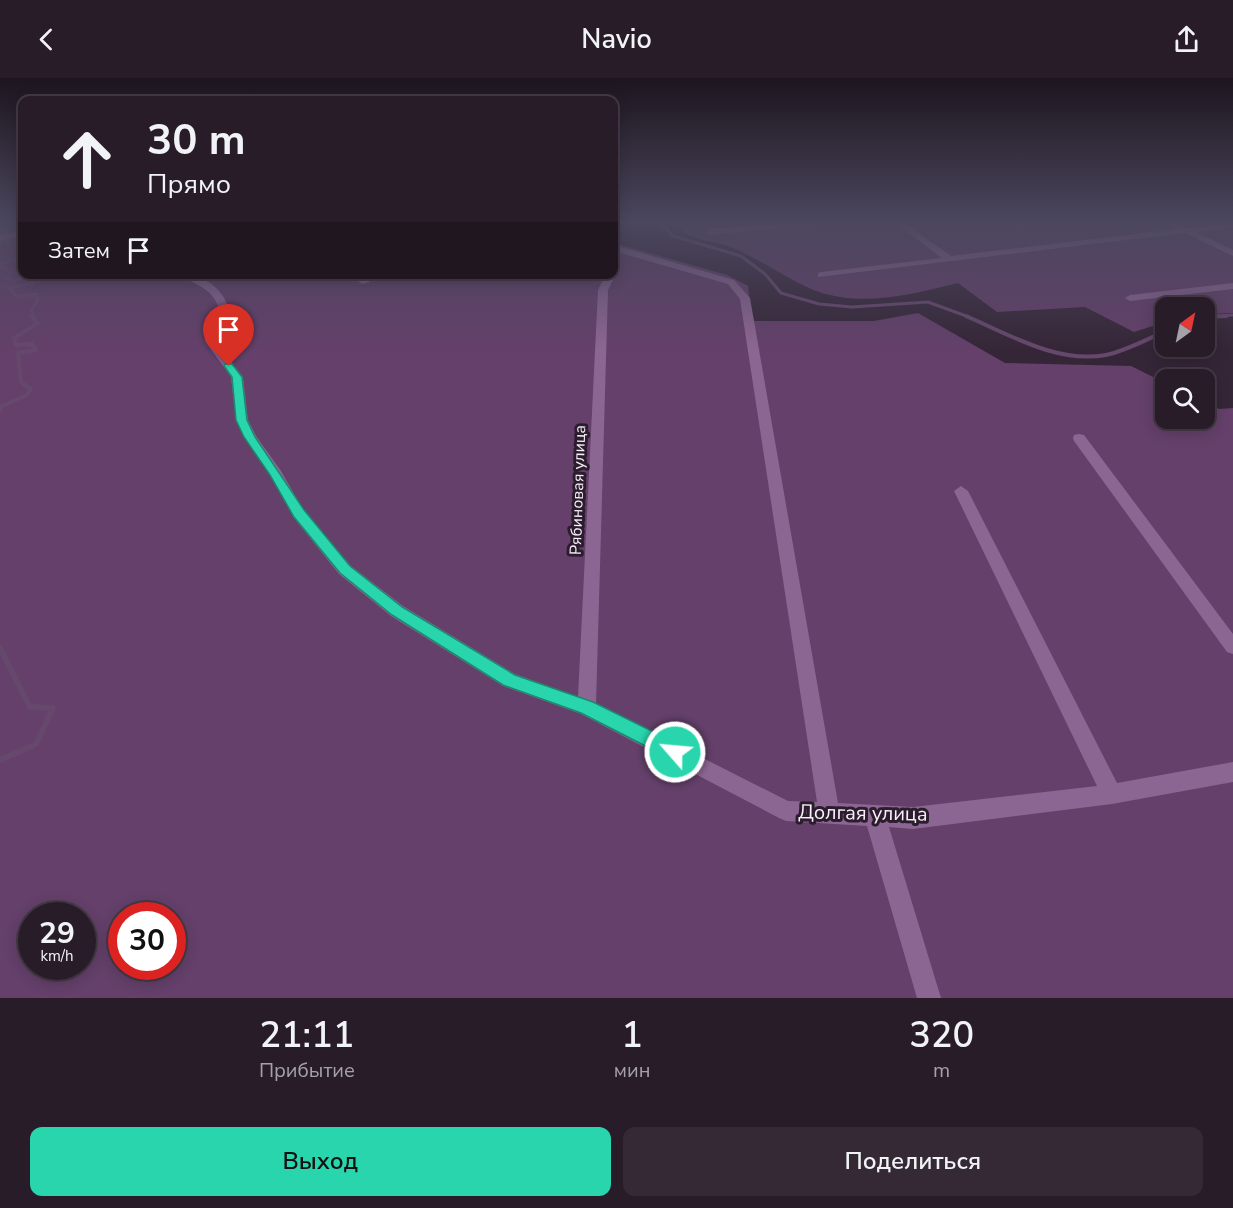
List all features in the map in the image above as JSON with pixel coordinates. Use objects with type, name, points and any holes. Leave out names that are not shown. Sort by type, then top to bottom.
[{"type":"street","points":[[674,265],[731,282],[745,298],[829,814]]},
{"type":"street","points":[[821,274],[893,265]]},
{"type":"street","name":"Долгая улица","points":[[195,279],[212,287],[220,295],[223,306],[211,332],[210,341],[237,377],[242,420],[250,437],[276,474],[299,514],[345,570],[397,611],[509,680],[587,708],[786,811],[913,818],[1112,794],[1233,771]]},
{"type":"street","points":[[361,279],[365,282]]},
{"type":"street","name":"Рябиновая улица","points":[[587,708],[603,290],[608,279]]},
{"type":"street","points":[[1130,298],[1233,286]]},
{"type":"street","points":[[1079,438],[1233,647]]},
{"type":"street","points":[[962,491],[1112,794]]},
{"type":"street","points":[[874,816],[929,998]]},
{"type":"shaded area","points":[[0,265],[18,265],[18,279],[618,279],[618,265],[691,265],[727,275],[748,286],[752,321],[874,321],[918,313],[1005,363],[1131,366],[1155,378],[1155,429],[1215,429],[1215,407],[1233,408],[1233,998],[0,998]]},
{"type":"shaded area","points":[[766,265],[1233,265],[1233,313],[1215,314],[1215,297],[1155,297],[1155,325],[1134,332],[1085,307],[997,312],[958,283],[871,299],[836,296],[808,288]]},
{"type":"waterway","points":[[753,265],[765,274],[781,293],[819,304],[852,307],[928,302],[969,317]]},
{"type":"waterway","points":[[0,267],[13,271],[7,278],[18,279]]},
{"type":"waterway","points":[[32,279],[33,283],[10,288],[16,297],[36,294],[38,300],[31,310],[33,317]]},
{"type":"waterway","points":[[1226,316],[1204,317],[1233,315]]},
{"type":"waterway","points":[[0,411],[2,406],[27,395],[31,389],[21,382],[18,353],[36,350],[32,344],[16,345],[14,338],[38,323],[31,316]]},
{"type":"waterway","points":[[966,316],[1033,346],[1088,357],[1121,351],[1155,336]]},
{"type":"waterway","points":[[0,648],[30,707],[53,708],[36,744],[0,760]]},
{"type":"route","points":[[229,366],[237,377],[242,420],[250,437],[276,474],[299,514],[345,570],[397,611],[509,680],[587,708],[675,752]]}]
